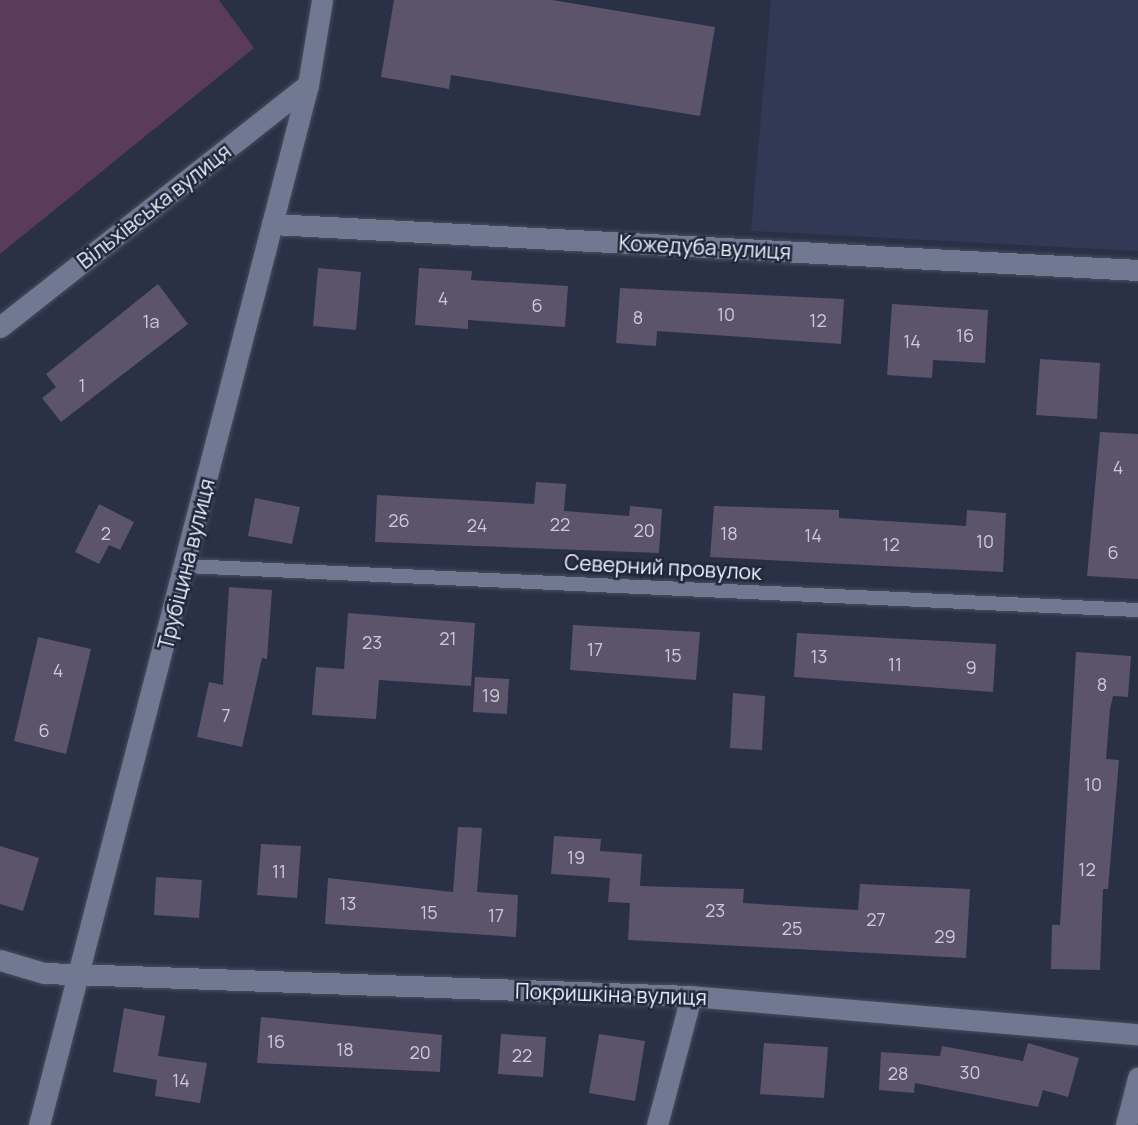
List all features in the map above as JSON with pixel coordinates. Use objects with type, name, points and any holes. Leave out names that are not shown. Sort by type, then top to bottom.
[{"type":"street","name":"Трубіцина вулиця","points":[[39,1125],[83,973],[308,85],[322,0]]},
{"type":"street","name":"Вільхівська вулиця","points":[[0,327],[308,85]]},
{"type":"street","name":"Кожедуба вулиця","points":[[272,224],[1138,270]]},
{"type":"street","name":"Покришкіна вулиця","points":[[0,960],[44,973],[691,996],[1138,1034]]},
{"type":"street","points":[[657,1125],[691,996]]},
{"type":"street","points":[[1126,1125],[1138,1078]]},
{"type":"lane","name":"Северний провулок","points":[[186,566],[1138,610]]},
{"type":"shaded area","points":[[0,0],[219,0],[254,48],[0,254]]},
{"type":"shaded area","points":[[771,0],[1138,0],[1138,251],[751,231]]},
{"type":"building","points":[[394,0],[552,0],[715,27],[700,116],[451,75],[449,89],[381,77]]},
{"type":"building","points":[[318,268],[361,272],[356,330],[313,326]]},
{"type":"building","points":[[419,268],[472,271],[471,280],[568,286],[565,327],[468,320],[468,329],[415,325]]},
{"type":"building","points":[[158,284],[188,324],[61,422],[42,398],[56,387],[46,374]]},
{"type":"building","points":[[620,288],[844,299],[841,344],[657,331],[656,346],[616,343]]},
{"type":"building","points":[[892,304],[988,310],[985,363],[933,360],[932,378],[887,375]]},
{"type":"building","points":[[1040,359],[1100,363],[1097,419],[1036,415]]},
{"type":"building","points":[[1100,432],[1138,434],[1138,579],[1087,576]]},
{"type":"building","points":[[536,482],[566,484],[564,511],[629,516],[630,506],[662,509],[659,553],[375,542],[377,495],[534,504]]},
{"type":"building","points":[[255,498],[300,507],[292,544],[248,536]]},
{"type":"building","points":[[99,504],[134,522],[120,550],[109,545],[99,564],[75,552]]},
{"type":"building","points":[[714,506],[839,510],[839,518],[966,526],[967,510],[1006,513],[1003,572],[710,557]]},
{"type":"building","points":[[229,587],[272,590],[267,659],[262,658],[242,747],[197,737],[209,682],[223,685]]},
{"type":"building","points":[[348,613],[475,623],[471,686],[379,680],[376,719],[312,715],[316,667],[344,669]]},
{"type":"building","points":[[573,625],[700,632],[696,680],[570,670]]},
{"type":"building","points":[[797,633],[996,644],[993,692],[794,677]]},
{"type":"building","points":[[38,637],[91,649],[66,754],[14,741]]},
{"type":"building","points":[[1076,652],[1131,656],[1128,697],[1113,696],[1110,709],[1106,759],[1119,760],[1108,889],[1103,889],[1100,970],[1051,969],[1052,925],[1060,925]]},
{"type":"building","points":[[475,677],[509,679],[507,714],[473,712]]},
{"type":"building","points":[[733,693],[765,696],[762,750],[730,748]]},
{"type":"building","points":[[458,827],[482,828],[477,892],[518,895],[516,937],[325,924],[328,878],[453,892]]},
{"type":"building","points":[[554,836],[601,839],[600,851],[642,854],[640,886],[744,889],[743,903],[858,910],[860,884],[970,889],[966,958],[628,940],[630,903],[608,902],[610,878],[551,874]]},
{"type":"building","points":[[261,844],[301,846],[297,898],[257,895]]},
{"type":"building","points":[[0,846],[39,858],[23,911],[0,904]]},
{"type":"building","points":[[156,877],[202,880],[199,918],[154,915]]},
{"type":"building","points":[[124,1008],[165,1016],[158,1056],[207,1063],[200,1103],[155,1096],[157,1080],[113,1072]]},
{"type":"building","points":[[261,1017],[442,1035],[440,1072],[257,1063]]},
{"type":"building","points":[[501,1034],[546,1037],[543,1077],[498,1074]]},
{"type":"building","points":[[599,1034],[645,1041],[635,1101],[589,1093]]},
{"type":"building","points":[[764,1043],[828,1047],[824,1098],[760,1094]]},
{"type":"building","points":[[1028,1043],[1079,1058],[1068,1097],[1043,1090],[1038,1107],[915,1083],[914,1093],[879,1090],[881,1052],[940,1056],[942,1046],[1023,1061]]}]
